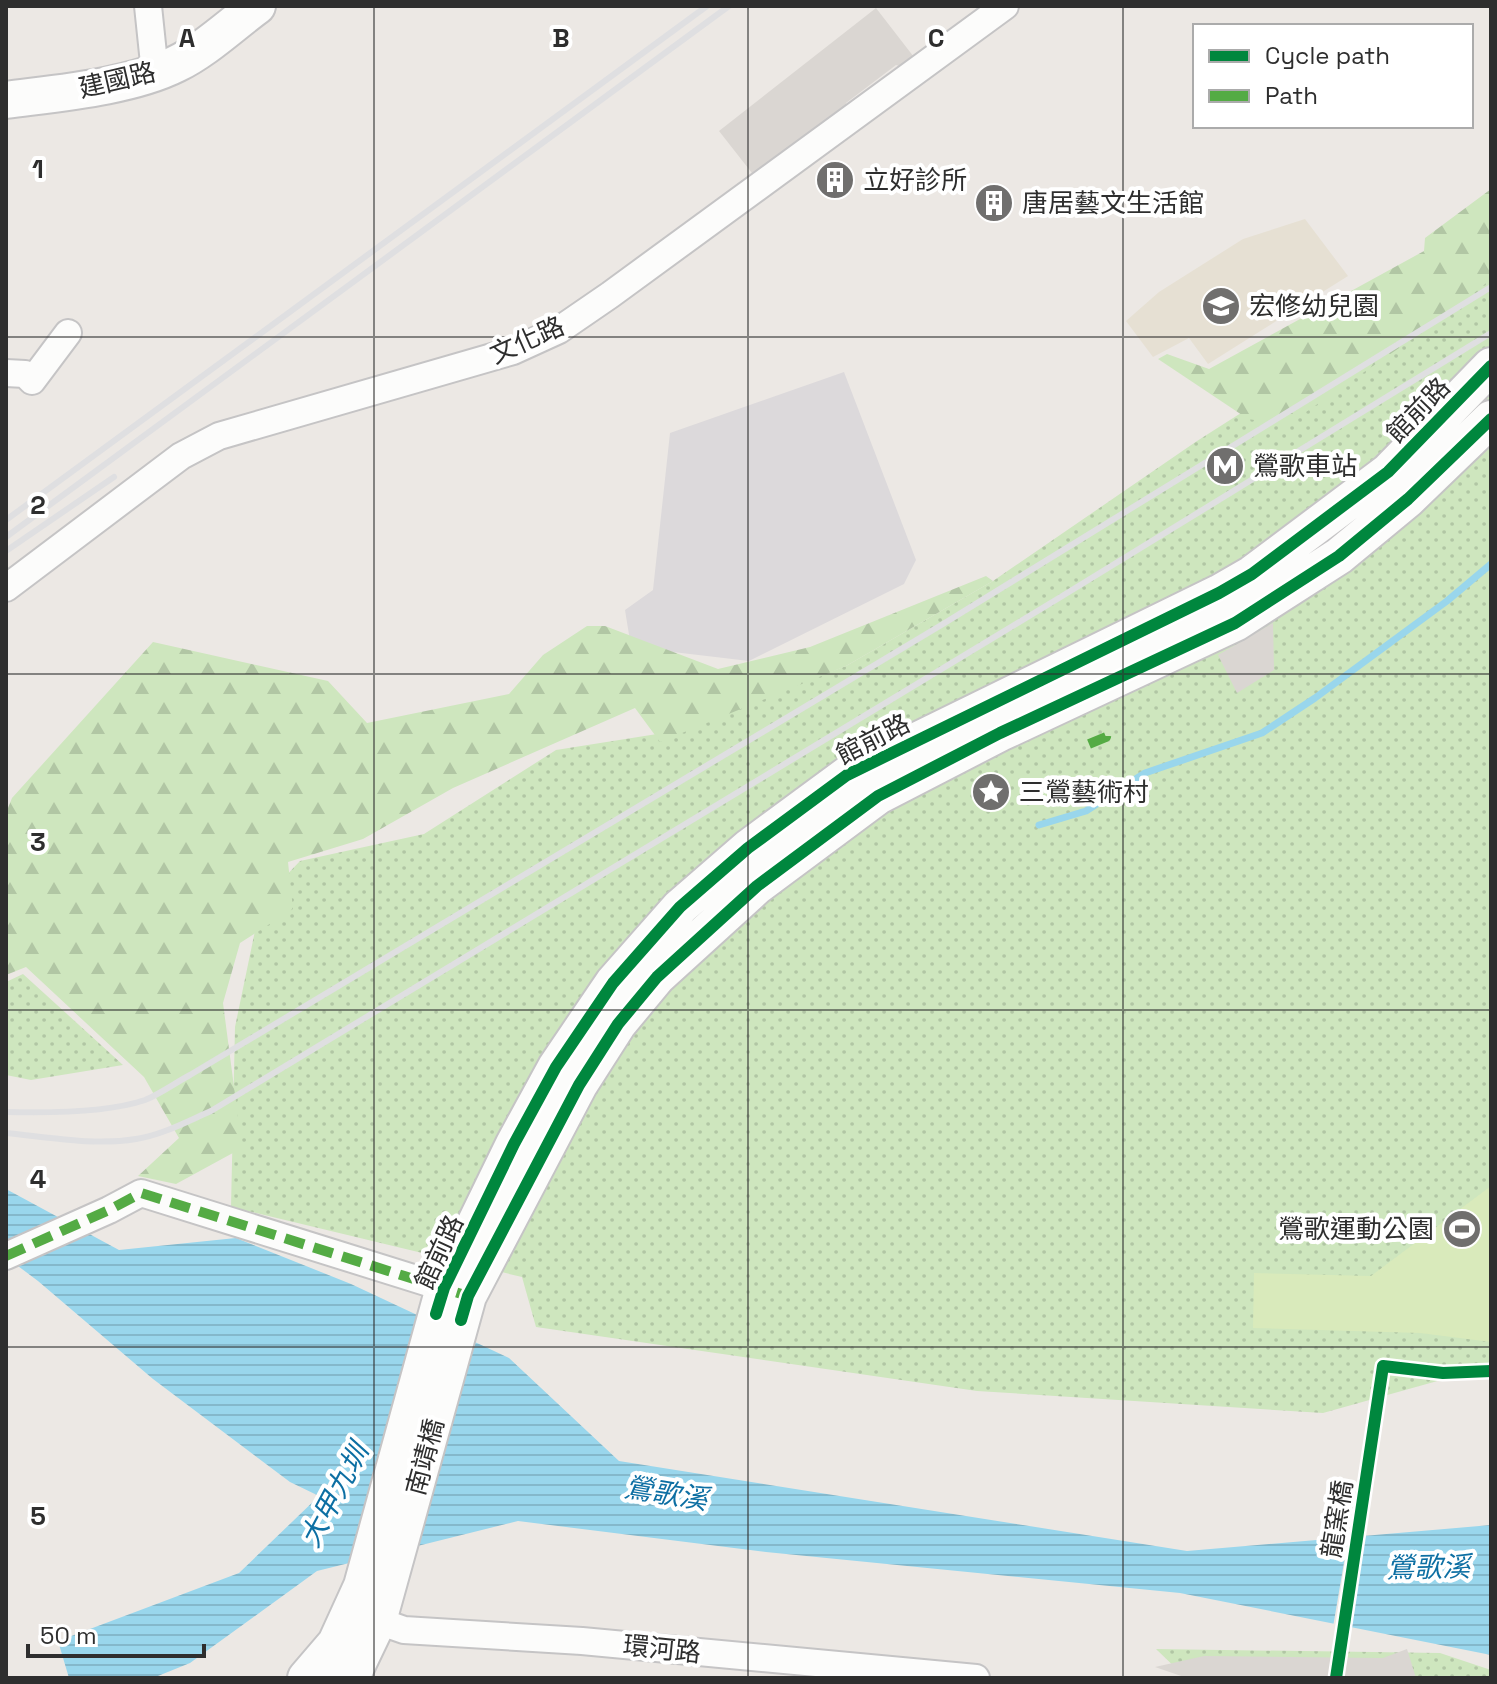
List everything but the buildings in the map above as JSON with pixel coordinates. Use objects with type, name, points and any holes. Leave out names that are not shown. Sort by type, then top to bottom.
[{"type":"street","points":[[148,6],[155,73]]},
{"type":"street","name":"建國路","points":[[6,100],[82,90],[155,73],[178,63],[257,6]]},
{"type":"street","name":"文化路","points":[[6,588],[181,456],[219,436],[513,351],[559,330],[1005,6]]},
{"type":"street","points":[[6,373],[25,374],[32,381],[68,333]]},
{"type":"street","name":"館前路","points":[[452,1304],[514,1144],[556,1067],[613,983],[680,907],[737,857],[847,775],[1191,607],[1252,574],[1388,472],[1491,366]]},
{"type":"street","name":"館前路","points":[[452,1304],[579,1085],[618,1024],[657,977],[757,886],[878,796],[1000,733],[1235,623],[1339,556],[1408,499],[1491,419]]},
{"type":"street","points":[[6,1256],[141,1193],[452,1304]]},
{"type":"street","name":"南靖橋","points":[[370,1603],[452,1304]]},
{"type":"street","points":[[306,1678],[370,1603]]},
{"type":"street","points":[[345,1678],[355,1669],[370,1603]]},
{"type":"street","name":"環河路","points":[[370,1603],[404,1630],[582,1641],[976,1678]]},
{"type":"shaded area","points":[[876,8],[917,61],[906,68],[896,65],[846,103],[845,114],[759,182],[719,131]]},
{"type":"shaded area","name":"宏修幼兒園","points":[[1305,219],[1348,276],[1208,364],[1189,338],[1153,357],[1126,321],[1159,292],[1243,239]]},
{"type":"shaded area","points":[[844,372],[916,560],[904,584],[749,661],[631,647],[625,610],[653,590],[670,433]]},
{"type":"shaded area","points":[[1273,623],[1274,670],[1237,693],[1218,655]]},
{"type":"shaded area","points":[[1407,1649],[1416,1678],[1187,1678],[1155,1667],[1204,1656],[1383,1658]]},
{"type":"green space","points":[[1491,189],[1491,279],[1450,313],[1287,425],[1248,419],[1158,359],[1167,354],[1209,369],[1424,251],[1425,238]]},
{"type":"green space","name":"三鶯藝術村","points":[[1491,254],[1491,1366],[1323,1413],[977,1391],[536,1327],[522,1277],[231,1207],[235,1027],[261,902],[300,861],[424,834],[556,750],[676,731],[846,666],[993,581],[1197,441]]},
{"type":"green space","points":[[986,576],[993,581],[846,666],[660,742],[635,708],[453,788],[363,839],[288,862],[293,909],[240,943],[223,1003],[242,1148],[176,1184],[138,1176],[179,1138],[144,1077],[26,967],[6,975],[6,813],[12,798],[153,642],[328,681],[367,723],[509,694],[543,655],[587,626],[605,626],[718,669],[810,647]]},
{"type":"green space","points":[[23,974],[123,1065],[31,1080],[6,1075],[6,982]]},
{"type":"green space","name":"鶯歌運動公園","points":[[1491,1186],[1491,1342],[1420,1333],[1253,1328],[1254,1273],[1371,1276]]},
{"type":"green space","points":[[1156,1649],[1440,1653],[1491,1670],[1491,1678],[1186,1678]]},
{"type":"water","points":[[6,1189],[119,1250],[236,1238],[351,1284],[509,1358],[619,1461],[1187,1551],[1491,1525],[1491,1655],[1180,1593],[766,1552],[518,1521],[317,1571],[190,1663],[153,1678],[69,1678],[58,1641],[239,1573],[319,1496],[290,1482],[153,1379],[6,1257]]},
{"type":"pier","points":[[1366,1532],[1350,1631],[1333,1627],[1349,1533]]},
{"type":"waterway","points":[[1039,825],[1086,811],[1145,773],[1262,733],[1447,601],[1491,564]]},
{"type":"railway","points":[[6,520],[707,6]]},
{"type":"railway","points":[[6,537],[729,6]]},
{"type":"railway","points":[[6,1112],[95,1110],[130,1104],[156,1095],[943,624],[1491,287]]},
{"type":"railway","points":[[6,1133],[71,1140],[120,1141],[174,1128],[211,1111],[1491,333]]},
{"type":"railway","points":[[6,551],[114,477]]},
{"type":"marked path","points":[[1089,744],[1106,737],[1107,731]]},
{"type":"marked path","points":[[6,1256],[141,1193],[468,1296]]},
{"type":"cycle path","points":[[436,1314],[444,1288],[514,1144],[556,1067],[613,983],[680,907],[748,848],[847,775],[1252,574],[1388,472],[1491,366]]},
{"type":"cycle path","points":[[461,1320],[468,1296],[579,1085],[618,1024],[657,977],[757,886],[878,796],[1000,733],[1235,623],[1339,556],[1408,499],[1491,419]]},
{"type":"cycle path","name":"龍窯橋","points":[[1336,1678],[1383,1366],[1443,1373],[1491,1371]]},
{"type":"place","name":"立好診所","points":[[835,180]]},
{"type":"place","name":"唐居藝文生活館","points":[[994,203]]},
{"type":"place","name":"宏修幼兒園","points":[[1221,306]]},
{"type":"place","name":"鶯歌車站","points":[[1225,466]]},
{"type":"place","name":"三鶯藝術村","points":[[991,792]]},
{"type":"place","name":"鶯歌運動公園","points":[[1462,1229]]},
{"type":"water label","name":"鶯歌溪","points":[[666,1493]]},
{"type":"water label","name":"大甲九圳","points":[[334,1495]]},
{"type":"water label","name":"鶯歌溪","points":[[1428,1567]]}]
